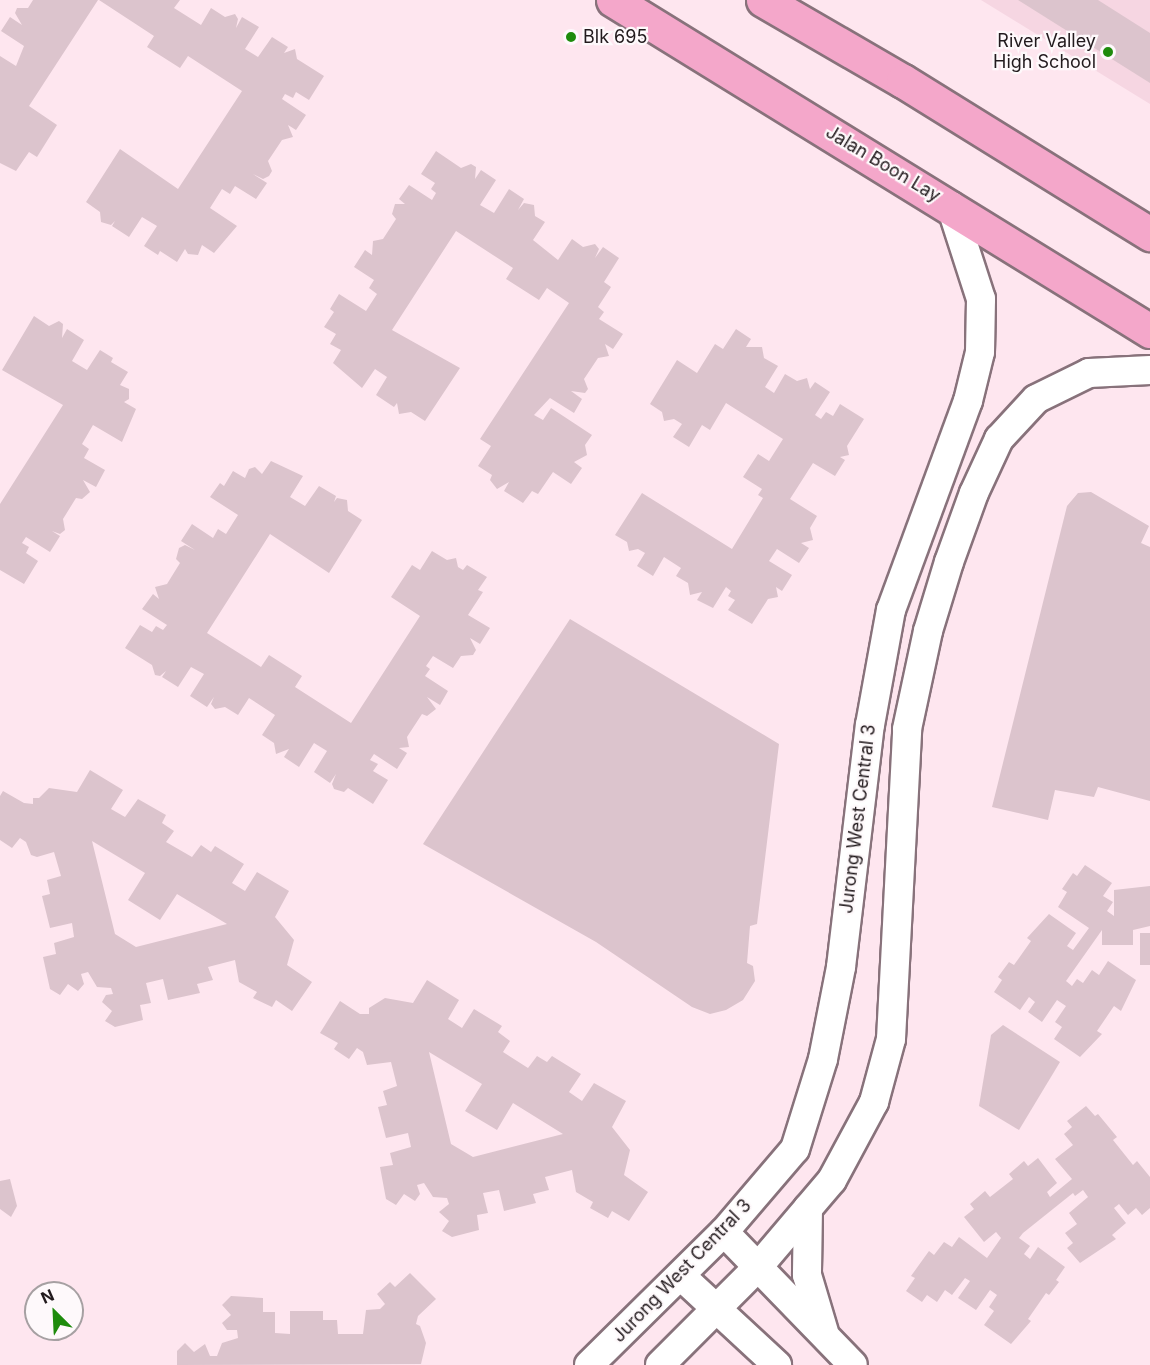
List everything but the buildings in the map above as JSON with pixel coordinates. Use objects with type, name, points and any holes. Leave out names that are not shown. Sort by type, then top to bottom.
[{"type":"main road","name":"Jalan Boon Lay","points":[[613,0],[951,206],[1150,331]]},
{"type":"main road","points":[[763,0],[903,81],[1150,234]]},
{"type":"street","name":"Jurong West Central 3","points":[[589,1365],[724,1232],[795,1149],[823,1059],[842,967],[870,725],[891,610],[968,401],[980,351],[981,299],[951,206]]},
{"type":"street","points":[[660,1365],[758,1267],[832,1180],[874,1102],[891,1039],[907,729],[928,631],[974,493],[999,439],[1036,399],[1089,373],[1150,370]]},
{"type":"street","points":[[808,1208],[807,1275],[825,1336]]},
{"type":"street","points":[[724,1232],[853,1365]]},
{"type":"street","points":[[681,1276],[777,1365]]},
{"type":"shaded area","name":"River Valley High School","points":[[981,0],[1150,0],[1150,104]]},
{"type":"place","name":"Blk 695","points":[[571,37]]},
{"type":"place","name":"River Valley High School","points":[[1108,52]]}]
